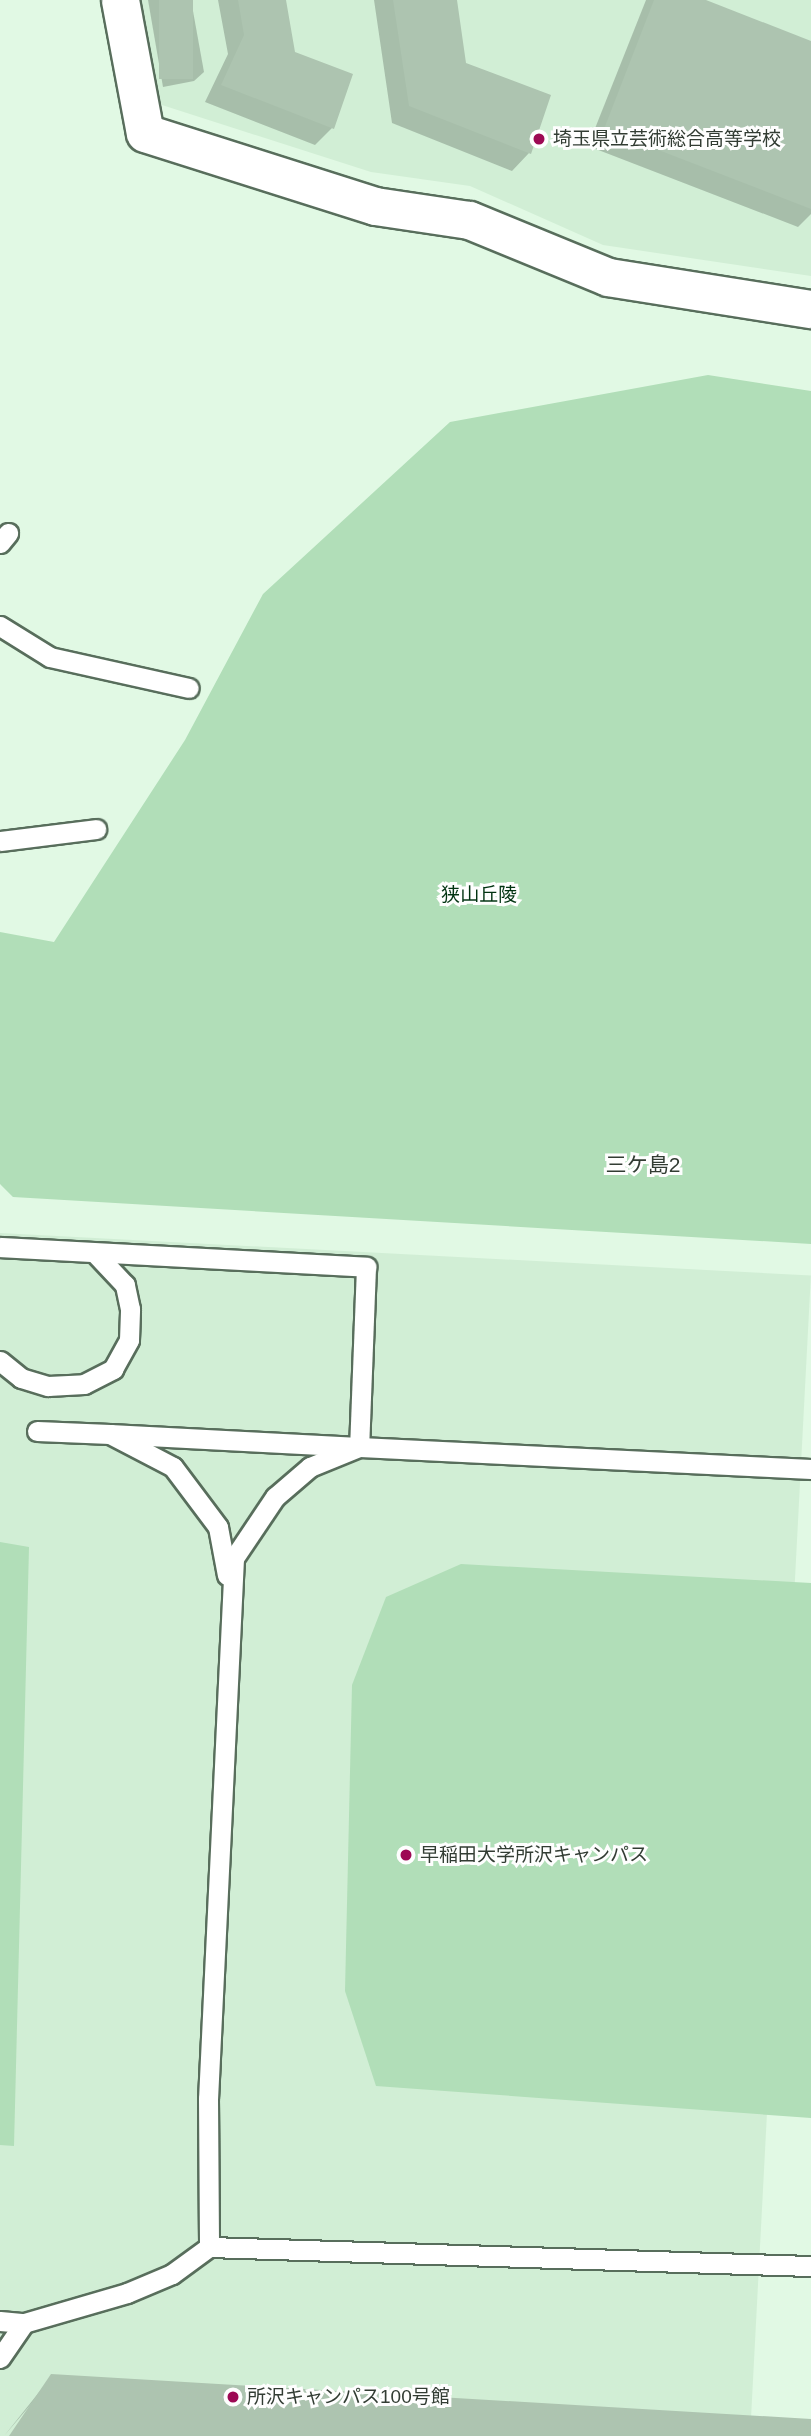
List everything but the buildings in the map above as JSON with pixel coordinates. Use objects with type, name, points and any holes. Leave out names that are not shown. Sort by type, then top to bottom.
[{"type":"street","points":[[120,0],[145,133],[375,206],[469,219],[608,276],[811,309]]},
{"type":"lane","points":[[0,626],[50,657],[189,688]]},
{"type":"lane","points":[[0,841],[96,829]]},
{"type":"lane","points":[[0,1247],[366,1267],[359,1447]]},
{"type":"lane","points":[[0,1361],[21,1378],[48,1386],[84,1384],[113,1369],[129,1340],[130,1309],[125,1285],[95,1253]]},
{"type":"lane","points":[[37,1431],[811,1469]]},
{"type":"lane","points":[[110,1434],[147,1449],[198,1494],[218,1527],[229,1589]]},
{"type":"lane","points":[[209,2247],[208,2099],[229,1589],[234,1558],[275,1497],[310,1467],[359,1447]]},
{"type":"lane","points":[[0,2321],[24,2323],[127,2293],[172,2274],[209,2247],[811,2266]]},
{"type":"lane","points":[[0,2358],[24,2323]]},
{"type":"shaded area","name":"埼玉県立芸術総合高等学校","points":[[135,0],[811,0],[811,276],[603,245],[470,186],[371,172],[162,105],[151,89]]},
{"type":"shaded area","name":"早稲田大学所沢キャンパス","points":[[0,1233],[811,1275],[750,2436],[0,2436]]},
{"type":"green space","name":"狭山丘陵","points":[[708,375],[811,391],[811,1244],[13,1197],[0,1184],[0,932],[54,942],[185,740],[263,594],[450,422]]},
{"type":"green space","points":[[0,1542],[29,1547],[14,2146],[0,2145]]},
{"type":"green space","points":[[461,1564],[811,1583],[811,2118],[376,2086],[345,1991],[352,1685],[386,1597]]},
{"type":"place","name":"埼玉県立芸術総合高等学校","points":[[539,139]]},
{"type":"place","name":"早稲田大学所沢キャンパス","points":[[406,1855]]},
{"type":"place","name":"所沢キャンパス100号館","points":[[233,2397]]},
{"type":"district","name":"三ケ島2","points":[[643,1165]]}]
